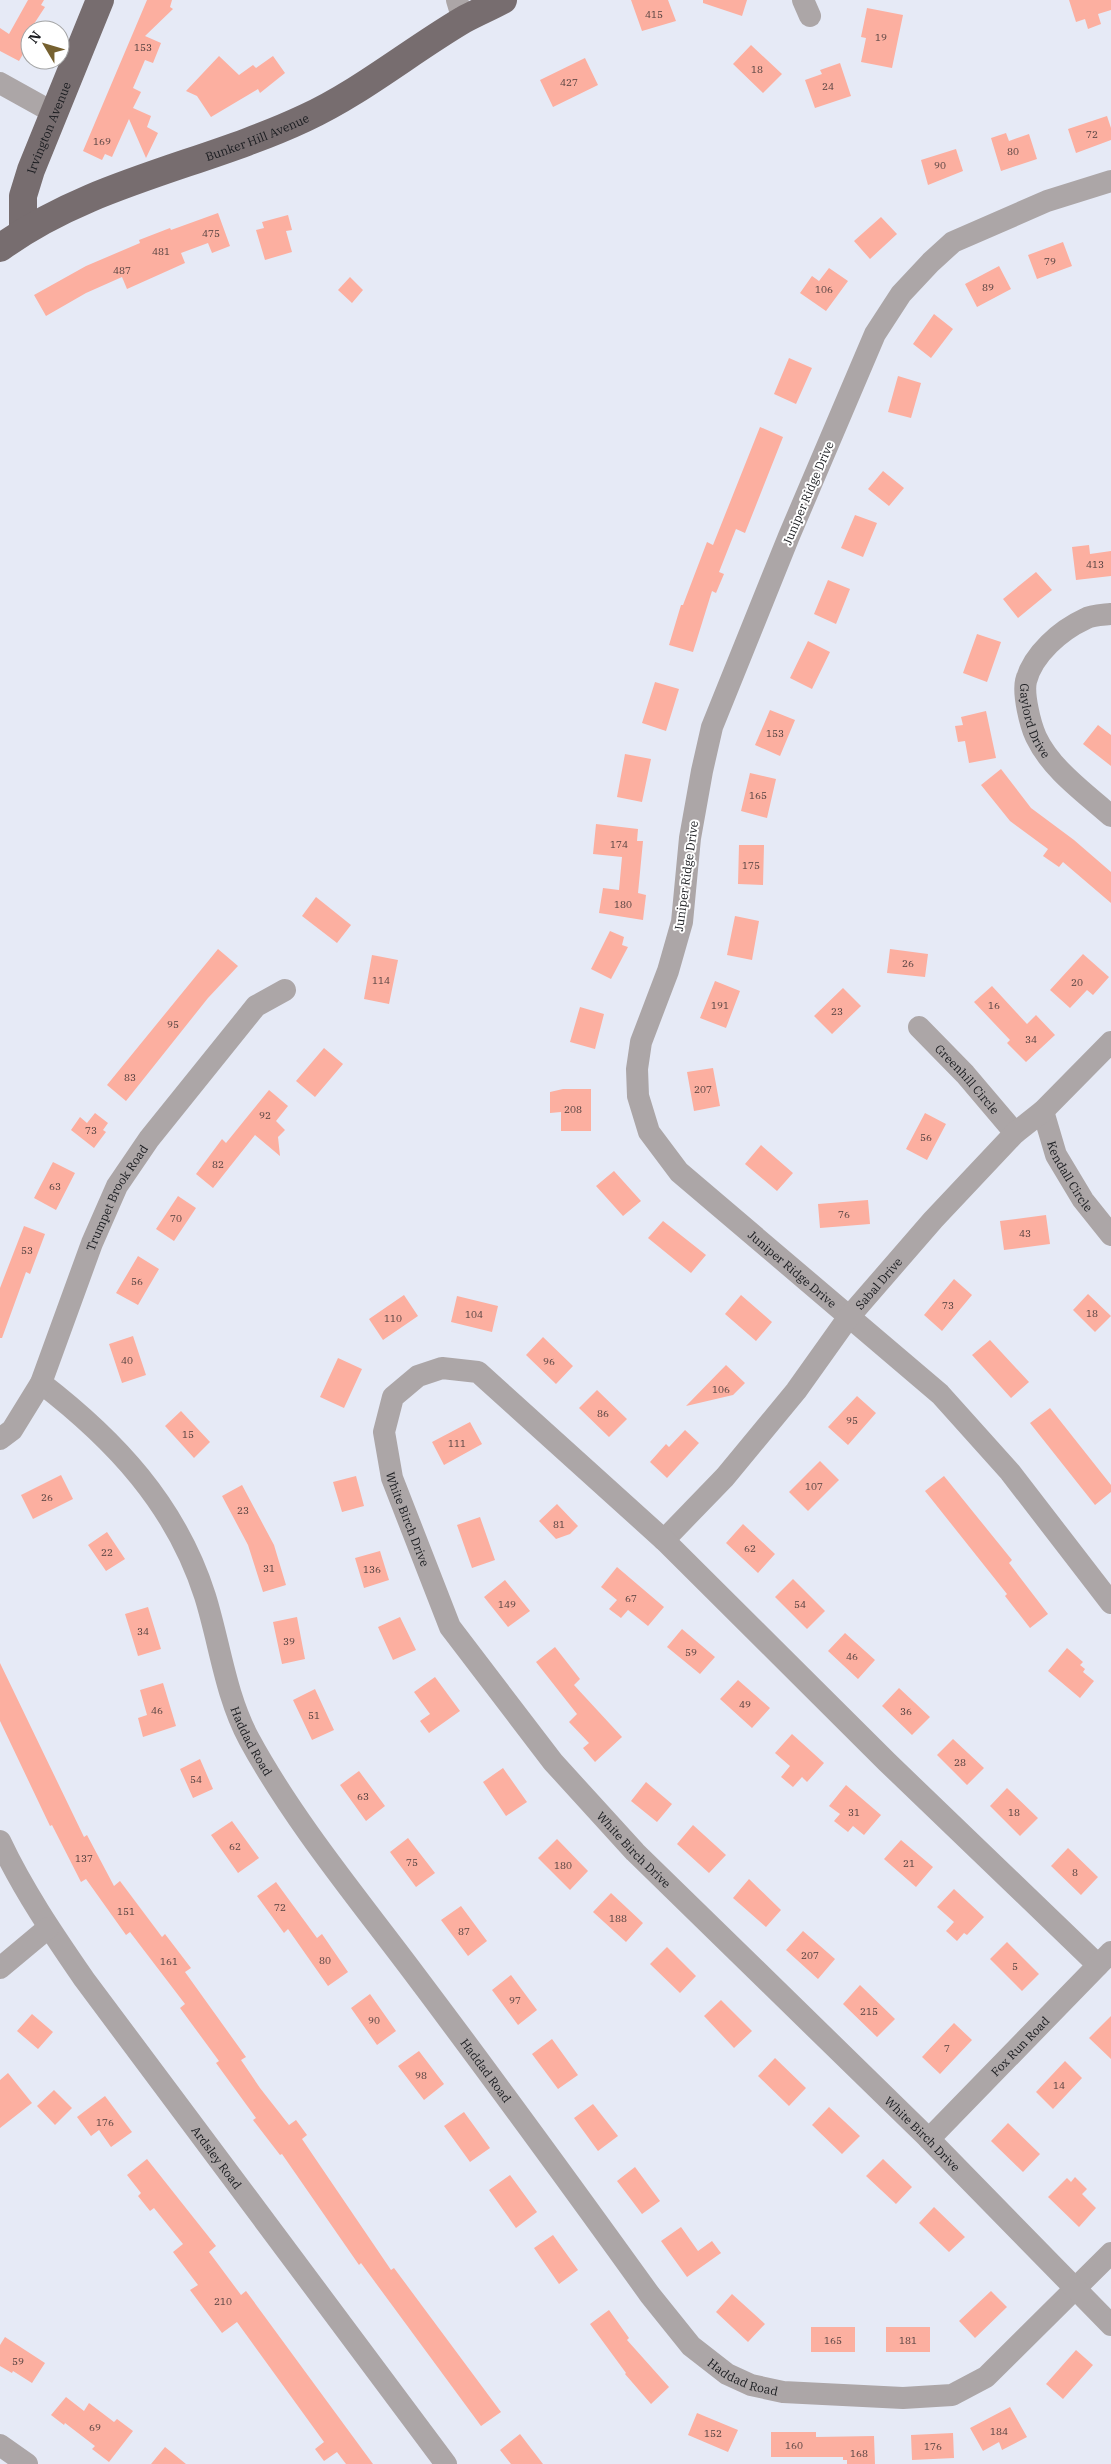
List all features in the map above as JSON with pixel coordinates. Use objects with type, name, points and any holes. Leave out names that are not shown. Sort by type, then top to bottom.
[{"type":"main road","name":"Irvington Avenue","points":[[23,231],[24,196],[31,170],[100,0]]},
{"type":"main road","name":"Bunker Hill Avenue","points":[[0,248],[23,231],[114,188],[260,137],[306,118],[365,85],[460,10],[503,0]]},
{"type":"street","points":[[0,84],[54,113]]},
{"type":"street","name":"Juniper Ridge Drive","points":[[1111,181],[1047,201],[953,242],[931,262],[902,294],[875,334],[789,536],[712,727],[690,838],[682,922],[668,971],[641,1042],[637,1069],[638,1096],[649,1132],[679,1172],[848,1318],[940,1394],[1010,1472],[1111,1603]]},
{"type":"street","name":"Gaylord Drive","points":[[1111,614],[1086,618],[1063,634],[1042,652],[1026,681],[1027,709],[1036,737],[1055,766],[1111,816]]},
{"type":"street","name":"Trumpet Brook Road","points":[[0,1439],[12,1430],[41,1383],[92,1243],[117,1186],[149,1139],[256,1006],[285,990]]},
{"type":"street","name":"Greenhill Circle","points":[[919,1027],[965,1074],[1015,1133]]},
{"type":"street","name":"Sabal Drive","points":[[664,1540],[725,1476],[796,1391],[848,1318],[933,1220],[1015,1133],[1043,1111],[1111,1042]]},
{"type":"street","name":"Kendall Circle","points":[[1043,1111],[1056,1155],[1083,1200],[1111,1235]]},
{"type":"street","name":"White Birch Drive","points":[[1105,1958],[887,1762],[664,1540],[478,1372],[442,1368],[418,1376],[393,1397],[384,1432],[392,1478],[450,1627],[553,1762],[635,1852],[929,2139],[1077,2288],[1111,2325]]},
{"type":"street","name":"Haddad Road","points":[[41,1383],[83,1415],[131,1464],[179,1530],[205,1595],[226,1681],[248,1738],[308,1831],[650,2295],[691,2346],[727,2374],[750,2385],[783,2392],[903,2398],[952,2395],[986,2377],[1111,2253]]},
{"type":"street","name":"Ardsley Road","points":[[0,1841],[16,1876],[48,1928],[446,2464]]},
{"type":"street","points":[[0,1968],[48,1928]]},
{"type":"street","name":"Fox Run Road","points":[[929,2139],[1105,1958]]},
{"type":"street","points":[[0,2445],[27,2464]]},
{"type":"building","points":[[28,0],[44,0],[41,5],[45,7],[37,20],[20,20],[19,61],[0,51],[0,28],[9,34]]},
{"type":"building","points":[[147,0],[172,0],[170,7],[173,9],[145,36],[161,43],[153,63],[145,60],[133,88],[141,92],[133,108],[151,116],[147,127],[158,133],[146,158],[129,119],[112,157],[105,154],[102,160],[83,151]]},
{"type":"building","points":[[631,0],[668,0],[676,21],[642,31]]},
{"type":"building","points":[[703,0],[747,0],[742,16],[703,3]]},
{"type":"building","points":[[1069,0],[1111,0],[1111,10],[1098,14],[1101,24],[1088,29],[1085,19],[1076,22]]},
{"type":"building","points":[[867,8],[903,15],[892,68],[861,62],[866,38],[861,37]]},
{"type":"building","points":[[751,45],[782,74],[763,93],[733,64]]},
{"type":"building","points":[[219,56],[239,75],[253,65],[256,68],[273,56],[285,73],[260,93],[258,89],[211,117],[197,96],[186,91]]},
{"type":"building","points":[[585,58],[598,85],[553,107],[540,80]]},
{"type":"building","points":[[840,63],[851,96],[815,108],[805,80],[822,74],[820,70]]},
{"type":"building","points":[[1107,116],[1111,128],[1111,140],[1076,153],[1068,129]]},
{"type":"building","points":[[1006,133],[1009,141],[1029,134],[1037,159],[1001,171],[991,138]]},
{"type":"building","points":[[956,149],[963,171],[928,185],[921,160]]},
{"type":"building","points":[[218,213],[230,246],[212,253],[208,243],[181,253],[185,263],[127,289],[122,277],[86,293],[46,316],[34,295],[86,266],[140,243],[139,240]]},
{"type":"building","points":[[288,215],[292,230],[286,231],[292,252],[265,260],[256,230],[264,228],[262,222]]},
{"type":"building","points":[[881,217],[897,234],[870,259],[854,241]]},
{"type":"building","points":[[1063,242],[1072,266],[1037,279],[1028,255]]},
{"type":"building","points":[[999,266],[1011,289],[977,307],[965,284]]},
{"type":"building","points":[[829,268],[848,281],[826,311],[800,293],[812,276],[819,281]]},
{"type":"building","points":[[350,277],[363,290],[352,303],[338,290]]},
{"type":"building","points":[[934,314],[953,329],[931,358],[913,344]]},
{"type":"building","points":[[789,358],[812,368],[796,404],[774,394]]},
{"type":"building","points":[[898,376],[921,383],[911,418],[888,412]]},
{"type":"building","points":[[760,427],[783,437],[745,533],[736,529],[719,572],[724,574],[716,593],[712,591],[693,652],[669,645],[681,605],[683,605],[707,542],[713,545]]},
{"type":"building","points":[[883,471],[904,488],[889,506],[868,489]]},
{"type":"building","points":[[855,515],[877,523],[863,557],[841,548]]},
{"type":"building","points":[[1089,545],[1090,554],[1111,551],[1111,576],[1076,580],[1072,547]]},
{"type":"building","points":[[1036,572],[1052,590],[1018,618],[1003,599]]},
{"type":"building","points":[[828,580],[850,589],[836,624],[814,614]]},
{"type":"building","points":[[977,634],[1001,642],[987,682],[963,673]]},
{"type":"building","points":[[808,641],[830,652],[812,689],[790,678]]},
{"type":"building","points":[[655,682],[679,689],[666,731],[642,723]]},
{"type":"building","points":[[770,710],[795,720],[780,756],[755,745]]},
{"type":"building","points":[[986,711],[996,758],[969,763],[965,741],[958,742],[955,726],[963,725],[961,717]]},
{"type":"building","points":[[1098,725],[1111,735],[1111,766],[1083,744]]},
{"type":"building","points":[[625,754],[651,759],[642,802],[617,797]]},
{"type":"building","points":[[1001,769],[1031,808],[1074,840],[1111,872],[1111,903],[1063,862],[1059,867],[1043,856],[1048,849],[1010,821],[981,785]]},
{"type":"building","points":[[750,773],[776,779],[767,818],[741,811]]},
{"type":"building","points":[[596,824],[638,829],[637,841],[643,841],[638,893],[646,895],[643,920],[599,913],[603,888],[619,890],[622,857],[593,854]]},
{"type":"building","points":[[739,845],[764,845],[763,885],[738,884]]},
{"type":"building","points":[[316,897],[351,925],[337,943],[302,916]]},
{"type":"building","points":[[735,916],[759,921],[752,960],[727,955]]},
{"type":"building","points":[[610,931],[624,937],[622,945],[628,947],[611,979],[591,969]]},
{"type":"building","points":[[218,949],[238,966],[208,998],[126,1101],[107,1085]]},
{"type":"building","points":[[890,949],[928,954],[925,977],[887,973]]},
{"type":"building","points":[[1083,954],[1109,977],[1093,995],[1087,990],[1070,1008],[1050,990]]},
{"type":"building","points":[[372,955],[398,960],[389,1004],[364,999]]},
{"type":"building","points":[[715,981],[740,991],[726,1028],[700,1018]]},
{"type":"building","points":[[992,986],[1027,1024],[1036,1015],[1055,1035],[1026,1062],[1007,1043],[1010,1040],[974,1002]]},
{"type":"building","points":[[843,988],[861,1006],[832,1034],[814,1016]]},
{"type":"building","points":[[580,1007],[604,1014],[595,1049],[570,1042]]},
{"type":"building","points":[[324,1048],[343,1064],[315,1097],[296,1081]]},
{"type":"building","points":[[713,1068],[720,1106],[694,1111],[687,1072]]},
{"type":"building","points":[[563,1089],[591,1089],[591,1131],[561,1131],[561,1112],[550,1113],[550,1092]]},
{"type":"building","points":[[269,1090],[288,1106],[276,1121],[285,1130],[278,1137],[280,1156],[255,1135],[213,1188],[196,1174],[222,1139],[226,1143]]},
{"type":"building","points":[[95,1113],[108,1123],[103,1130],[106,1132],[94,1148],[71,1130],[80,1117],[87,1123]]},
{"type":"building","points":[[925,1113],[946,1124],[927,1160],[906,1149]]},
{"type":"building","points":[[761,1145],[793,1173],[777,1191],[745,1164]]},
{"type":"building","points":[[53,1162],[75,1173],[56,1210],[34,1198]]},
{"type":"building","points":[[614,1171],[641,1201],[623,1216],[596,1186]]},
{"type":"building","points":[[178,1196],[196,1208],[174,1241],[156,1229]]},
{"type":"building","points":[[868,1200],[870,1224],[820,1228],[818,1204]]},
{"type":"building","points":[[1046,1215],[1050,1244],[1004,1250],[1000,1221]]},
{"type":"building","points":[[663,1221],[706,1255],[691,1273],[648,1238]]},
{"type":"building","points":[[24,1226],[45,1234],[30,1274],[26,1272],[2,1338],[0,1338],[0,1288]]},
{"type":"building","points":[[138,1256],[159,1269],[138,1305],[116,1293]]},
{"type":"building","points":[[954,1279],[972,1295],[942,1331],[924,1315]]},
{"type":"building","points":[[1088,1294],[1111,1316],[1095,1332],[1073,1310]]},
{"type":"building","points":[[404,1295],[418,1316],[383,1340],[369,1319]]},
{"type":"building","points":[[741,1295],[772,1322],[756,1341],[725,1314]]},
{"type":"building","points":[[457,1296],[498,1306],[492,1332],[451,1322]]},
{"type":"building","points":[[133,1336],[146,1375],[122,1383],[109,1344]]},
{"type":"building","points":[[543,1337],[573,1366],[556,1384],[526,1355]]},
{"type":"building","points":[[990,1340],[1029,1382],[1011,1398],[972,1355]]},
{"type":"building","points":[[338,1358],[362,1369],[344,1408],[320,1397]]},
{"type":"building","points":[[726,1365],[745,1383],[733,1395],[686,1406]]},
{"type":"building","points":[[597,1390],[627,1419],[609,1437],[579,1408]]},
{"type":"building","points":[[857,1396],[876,1413],[848,1445],[828,1427]]},
{"type":"building","points":[[1050,1408],[1111,1485],[1111,1492],[1095,1505],[1030,1423]]},
{"type":"building","points":[[181,1411],[210,1442],[194,1458],[165,1426]]},
{"type":"building","points":[[470,1422],[482,1444],[444,1465],[432,1442]]},
{"type":"building","points":[[685,1430],[699,1443],[667,1478],[650,1462],[666,1444],[669,1447]]},
{"type":"building","points":[[820,1461],[839,1480],[808,1511],[789,1492]]},
{"type":"building","points":[[61,1475],[73,1499],[33,1519],[21,1495]]},
{"type":"building","points":[[356,1476],[364,1506],[342,1512],[333,1482]]},
{"type":"building","points":[[944,1476],[1012,1560],[1009,1563],[1048,1614],[1030,1628],[1005,1596],[1007,1594],[925,1491]]},
{"type":"building","points":[[242,1485],[274,1545],[286,1585],[263,1592],[248,1545],[222,1496]]},
{"type":"building","points":[[557,1504],[578,1526],[570,1534],[556,1539],[539,1521]]},
{"type":"building","points":[[480,1517],[495,1560],[472,1568],[457,1525]]},
{"type":"building","points":[[743,1524],[775,1554],[758,1573],[726,1543]]},
{"type":"building","points":[[107,1532],[125,1559],[106,1571],[88,1545]]},
{"type":"building","points":[[380,1551],[389,1580],[364,1588],[355,1558]]},
{"type":"building","points":[[617,1567],[664,1607],[648,1626],[628,1610],[621,1618],[609,1609],[617,1600],[601,1587]]},
{"type":"building","points":[[793,1579],[825,1611],[807,1629],[775,1597]]},
{"type":"building","points":[[505,1580],[530,1611],[508,1627],[484,1597]]},
{"type":"building","points":[[148,1607],[161,1649],[138,1656],[125,1614]]},
{"type":"building","points":[[297,1617],[305,1659],[282,1664],[273,1622]]},
{"type":"building","points":[[400,1617],[416,1650],[393,1660],[378,1627]]},
{"type":"building","points":[[682,1629],[715,1657],[700,1674],[667,1647]]},
{"type":"building","points":[[845,1633],[875,1660],[858,1679],[828,1651]]},
{"type":"building","points":[[555,1647],[580,1679],[574,1685],[622,1737],[595,1762],[583,1748],[589,1743],[569,1722],[577,1714],[536,1662]]},
{"type":"building","points":[[1067,1648],[1083,1662],[1080,1665],[1085,1669],[1083,1672],[1094,1681],[1080,1698],[1048,1671]]},
{"type":"building","points":[[0,1663],[84,1837],[87,1835],[114,1886],[120,1881],[162,1937],[165,1934],[191,1968],[185,1972],[246,2057],[241,2060],[260,2088],[289,2125],[296,2120],[307,2135],[302,2139],[391,2270],[394,2268],[501,2412],[481,2426],[361,2263],[359,2265],[282,2154],[280,2155],[253,2120],[256,2118],[216,2063],[219,2061],[180,2008],[185,2004],[130,1932],[126,1935],[86,1879],[81,1882],[52,1825],[50,1826],[0,1721]]},
{"type":"building","points":[[435,1677],[460,1711],[429,1733],[420,1721],[430,1714],[414,1692]]},
{"type":"building","points":[[738,1680],[770,1708],[752,1728],[720,1699]]},
{"type":"building","points":[[163,1683],[176,1726],[143,1737],[138,1718],[147,1715],[140,1690]]},
{"type":"building","points":[[899,1688],[930,1717],[912,1735],[882,1706]]},
{"type":"building","points":[[315,1689],[334,1730],[312,1740],[293,1700]]},
{"type":"building","points":[[792,1734],[824,1763],[807,1782],[802,1777],[793,1787],[781,1777],[790,1766],[775,1753]]},
{"type":"building","points":[[953,1739],[984,1768],[967,1785],[937,1755]]},
{"type":"building","points":[[200,1759],[213,1789],[193,1798],[180,1769]]},
{"type":"building","points":[[503,1768],[527,1802],[506,1816],[483,1782]]},
{"type":"building","points":[[359,1771],[385,1806],[366,1821],[340,1785]]},
{"type":"building","points":[[646,1782],[672,1804],[657,1822],[631,1801]]},
{"type":"building","points":[[846,1785],[881,1815],[864,1835],[853,1826],[848,1832],[834,1821],[840,1814],[829,1806]]},
{"type":"building","points":[[1007,1788],[1038,1818],[1020,1836],[990,1806]]},
{"type":"building","points":[[232,1821],[259,1858],[238,1873],[211,1835]]},
{"type":"building","points":[[693,1825],[726,1855],[709,1873],[677,1844]]},
{"type":"building","points":[[408,1838],[435,1873],[416,1887],[390,1852]]},
{"type":"building","points":[[557,1839],[588,1871],[570,1890],[538,1858]]},
{"type":"building","points":[[901,1840],[933,1867],[916,1887],[884,1859]]},
{"type":"building","points":[[1068,1848],[1098,1877],[1081,1895],[1051,1866]]},
{"type":"building","points":[[749,1879],[781,1910],[766,1927],[733,1898]]},
{"type":"building","points":[[276,1882],[317,1938],[322,1934],[348,1972],[328,1986],[288,1929],[284,1933],[257,1896]]},
{"type":"building","points":[[954,1889],[984,1917],[967,1935],[964,1933],[957,1941],[946,1931],[954,1922],[937,1907]]},
{"type":"building","points":[[611,1893],[643,1923],[626,1942],[593,1912]]},
{"type":"building","points":[[461,1906],[487,1941],[468,1956],[441,1920]]},
{"type":"building","points":[[803,1931],[835,1959],[818,1979],[786,1950]]},
{"type":"building","points":[[1007,1942],[1039,1974],[1022,1991],[990,1959]]},
{"type":"building","points":[[667,1947],[696,1976],[680,1993],[650,1964]]},
{"type":"building","points":[[511,1975],[537,2010],[518,2025],[492,1990]]},
{"type":"building","points":[[860,1985],[895,2019],[877,2037],[843,2004]]},
{"type":"building","points":[[370,1994],[396,2031],[377,2045],[351,2008]]},
{"type":"building","points":[[721,2000],[752,2031],[734,2048],[704,2016]]},
{"type":"building","points":[[32,2014],[53,2032],[38,2049],[17,2031]]},
{"type":"building","points":[[1111,2016],[1111,2059],[1089,2038]]},
{"type":"building","points":[[954,2023],[972,2040],[940,2074],[922,2057]]},
{"type":"building","points":[[552,2039],[578,2075],[558,2089],[532,2054]]},
{"type":"building","points":[[419,2051],[444,2084],[424,2100],[398,2066]]},
{"type":"building","points":[[775,2058],[806,2088],[789,2106],[758,2076]]},
{"type":"building","points":[[1065,2061],[1082,2078],[1053,2109],[1036,2092]]},
{"type":"building","points":[[8,2073],[32,2103],[0,2128],[0,2080]]},
{"type":"building","points":[[54,2090],[72,2108],[55,2125],[37,2106]]},
{"type":"building","points":[[105,2096],[132,2132],[111,2147],[99,2130],[91,2136],[77,2117]]},
{"type":"building","points":[[593,2104],[618,2136],[598,2151],[574,2118]]},
{"type":"building","points":[[829,2107],[860,2136],[842,2154],[812,2125]]},
{"type":"building","points":[[464,2112],[490,2148],[470,2162],[444,2126]]},
{"type":"building","points":[[1008,2123],[1040,2154],[1023,2172],[991,2141]]},
{"type":"building","points":[[147,2159],[216,2246],[209,2252],[241,2295],[246,2291],[373,2464],[346,2464],[337,2452],[324,2461],[315,2449],[324,2442],[237,2322],[222,2333],[190,2290],[198,2285],[173,2252],[183,2244],[154,2208],[150,2211],[138,2196],[141,2193],[127,2175]]},
{"type":"building","points":[[883,2159],[912,2187],[896,2204],[866,2176]]},
{"type":"building","points":[[635,2167],[660,2201],[642,2214],[617,2181]]},
{"type":"building","points":[[510,2175],[537,2212],[516,2228],[489,2190]]},
{"type":"building","points":[[1075,2177],[1087,2189],[1082,2194],[1096,2208],[1079,2227],[1048,2197],[1067,2178],[1071,2182]]},
{"type":"building","points":[[934,2207],[965,2237],[949,2252],[919,2223]]},
{"type":"building","points":[[681,2227],[698,2251],[712,2241],[721,2253],[687,2277],[661,2241]]},
{"type":"building","points":[[553,2235],[578,2270],[559,2284],[534,2248]]},
{"type":"building","points":[[991,2291],[1007,2307],[975,2338],[959,2321]]},
{"type":"building","points":[[732,2294],[765,2324],[748,2342],[716,2312]]},
{"type":"building","points":[[609,2310],[629,2338],[627,2340],[669,2387],[651,2404],[625,2374],[590,2324]]},
{"type":"building","points":[[811,2327],[855,2327],[855,2352],[811,2352]]},
{"type":"building","points":[[886,2327],[930,2327],[930,2352],[886,2352]]},
{"type":"building","points":[[5,2337],[45,2363],[32,2383],[13,2371],[12,2373],[0,2366],[0,2345]]},
{"type":"building","points":[[1076,2350],[1093,2365],[1063,2399],[1046,2384]]},
{"type":"building","points":[[66,2397],[84,2411],[89,2403],[114,2422],[117,2419],[133,2431],[109,2462],[92,2449],[95,2446],[65,2423],[64,2425],[51,2415]]},
{"type":"building","points":[[1010,2407],[1027,2437],[1002,2450],[999,2442],[983,2451],[970,2428]]},
{"type":"building","points":[[697,2413],[738,2430],[728,2452],[688,2435]]},
{"type":"building","points":[[771,2432],[816,2432],[816,2437],[874,2436],[875,2464],[847,2464],[847,2460],[843,2460],[843,2457],[771,2457]]},
{"type":"building","points":[[953,2433],[954,2458],[912,2460],[911,2435]]},
{"type":"building","points":[[520,2434],[543,2464],[511,2464],[500,2450]]},
{"type":"building","points":[[165,2447],[186,2464],[151,2464]]}]
